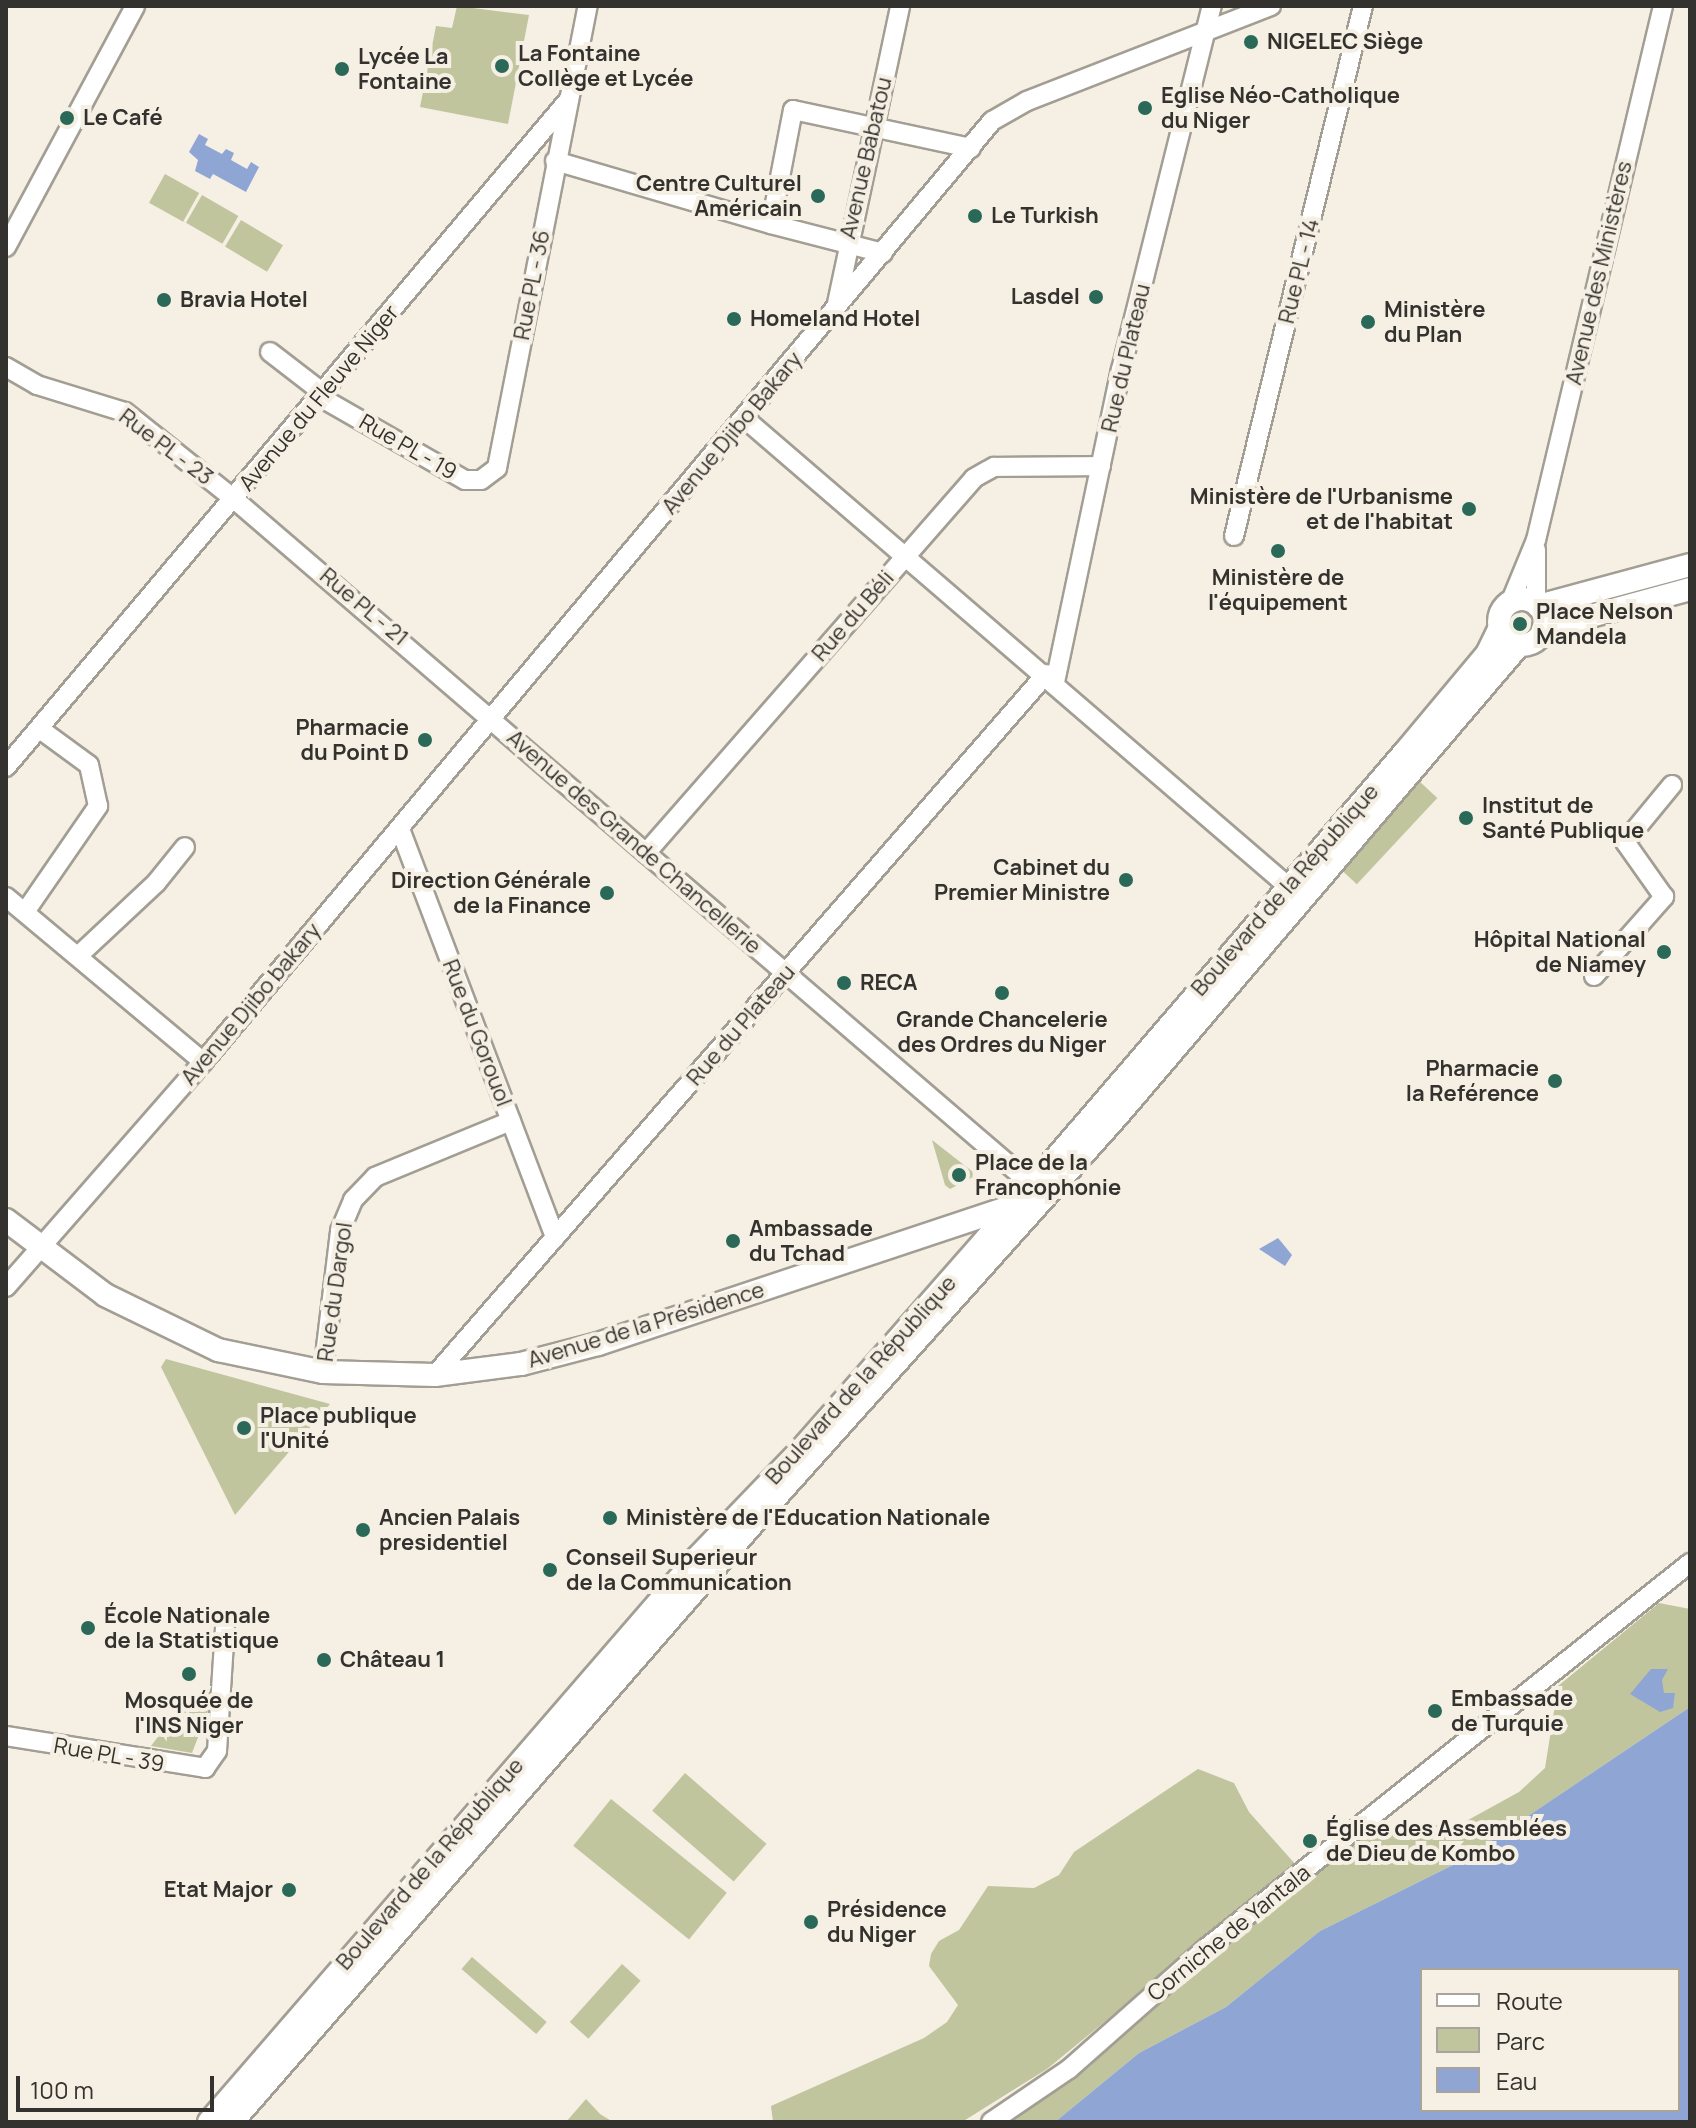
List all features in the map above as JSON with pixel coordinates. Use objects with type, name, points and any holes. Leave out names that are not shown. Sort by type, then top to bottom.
[{"type":"main road","points":[[1690,565],[1537,605],[1523,600],[1510,603],[1500,627],[1519,645],[1531,643],[1543,629],[1690,589]]},
{"type":"main road","points":[[1537,605],[1543,629]]},
{"type":"main road","name":"Boulevard de la République","points":[[1295,892],[1487,654],[1500,627]]},
{"type":"main road","name":"Boulevard de la République","points":[[209,2122],[292,2038],[704,1565],[806,1457],[1295,892],[1519,645]]},
{"type":"main road","name":"Avenue de la Présidence","points":[[6,1220],[105,1295],[169,1329],[218,1350],[323,1372],[435,1375],[521,1364],[598,1344],[1031,1198]]},
{"type":"main road","name":"Boulevard de la République","points":[[232,2122],[292,2038]]},
{"type":"street","points":[[6,247],[135,6]]},
{"type":"street","name":"Avenue du Fleuve Niger","points":[[6,767],[566,103],[588,6]]},
{"type":"street","name":"Avenue Babatou","points":[[835,311],[846,243],[900,6]]},
{"type":"street","name":"Rue du Plateau","points":[[435,1375],[785,974],[1051,678],[1212,6]]},
{"type":"street","name":"Avenue Djibo Bakary","points":[[491,717],[992,121],[1027,101],[1205,36],[1271,6]]},
{"type":"street","name":"Rue PL - 14","points":[[1234,536],[1363,6]]},
{"type":"street","name":"Avenue des Ministères","points":[[1510,603],[1536,540],[1663,6]]},
{"type":"street","name":"Rue PL - 36","points":[[497,468],[566,103]]},
{"type":"street","points":[[771,224],[793,110],[971,148]]},
{"type":"street","points":[[555,161],[883,253]]},
{"type":"street","points":[[270,352],[321,395]]},
{"type":"street","name":"Rue PL - 23","points":[[6,367],[37,385],[125,412],[234,499]]},
{"type":"street","name":"Rue PL - 19","points":[[321,395],[465,480],[481,480],[497,468]]},
{"type":"street","points":[[744,418],[1051,678],[1295,892]]},
{"type":"street","name":"Rue du Béli","points":[[646,853],[986,469],[1101,466]]},
{"type":"street","name":"Rue PL - 21","points":[[234,499],[491,717]]},
{"type":"street","name":"Avenue des Ministères","points":[[1536,540],[1537,605]]},
{"type":"street","name":"Avenue Djibo bakary","points":[[6,1287],[203,1062],[491,717]]},
{"type":"street","name":"Avenue des Grande Chancellerie","points":[[491,717],[785,974],[1031,1198]]},
{"type":"street","points":[[25,912],[98,806],[89,765],[40,729]]},
{"type":"street","points":[[1594,976],[1664,897],[1625,842],[1672,785]]},
{"type":"street","name":"Rue du Gorouol","points":[[400,829],[555,1238]]},
{"type":"street","points":[[78,956],[156,883],[185,847]]},
{"type":"street","points":[[6,897],[203,1062]]},
{"type":"street","name":"Rue du Dargol","points":[[323,1372],[340,1231],[353,1200],[375,1177],[511,1121]]},
{"type":"street","name":"Corniche de Yantala","points":[[991,2122],[1069,2069],[1205,1949],[1690,1563]]},
{"type":"street","name":"Rue PL - 39","points":[[6,1736],[197,1771],[211,1763],[219,1735],[225,1628]]},
{"type":"green space","points":[[457,6],[529,15],[508,124],[420,107],[436,26],[452,28]]},
{"type":"green space","points":[[165,174],[199,193],[183,222],[149,203]]},
{"type":"green space","points":[[202,195],[238,216],[222,244],[186,223]]},
{"type":"green space","points":[[241,220],[283,245],[267,272],[225,247]]},
{"type":"green space","points":[[1419,781],[1437,798],[1357,884],[1339,867]]},
{"type":"green space","points":[[932,1140],[973,1172],[973,1177],[950,1189],[945,1185]]},
{"type":"green space","points":[[166,1359],[330,1404],[235,1515],[161,1367]]},
{"type":"green space","points":[[1659,1603],[1690,1609],[1690,1707],[1461,1861],[1320,1931],[1226,2007],[1139,2053],[1055,2122],[1011,2122],[1089,2067],[1192,1971],[1363,1836],[1398,1825],[1459,1825],[1519,1792],[1545,1768],[1558,1686]]},
{"type":"green space","points":[[217,1688],[192,1753],[151,1746],[191,1693],[198,1698]]},
{"type":"green space","points":[[1198,1769],[1234,1783],[1249,1812],[1296,1865],[1047,2069],[962,2122],[773,2122],[771,2106],[924,2038],[947,2022],[958,2005],[929,1966],[931,1954],[939,1941],[959,1930],[988,1886],[1034,1888],[1059,1875],[1074,1852]]},
{"type":"green space","points":[[685,1773],[767,1844],[734,1882],[652,1811]]},
{"type":"green space","points":[[611,1799],[727,1893],[689,1939],[573,1846]]},
{"type":"green space","points":[[472,1957],[547,2022],[536,2034],[462,1969]]},
{"type":"green space","points":[[622,1964],[641,1981],[588,2039],[570,2022]]},
{"type":"green space","points":[[586,2099],[600,2114],[613,2122],[566,2122]]},
{"type":"water","points":[[199,134],[208,139],[205,145],[222,154],[226,149],[234,153],[231,160],[247,169],[251,162],[259,167],[246,192],[213,174],[210,179],[195,171],[198,160],[189,152]]},
{"type":"water","points":[[1278,1238],[1292,1255],[1285,1266],[1259,1249]]},
{"type":"water","points":[[1651,1669],[1668,1669],[1662,1680],[1664,1693],[1675,1693],[1673,1708],[1660,1712],[1630,1694]]},
{"type":"water","points":[[1690,1707],[1690,2122],[1055,2122],[1139,2053],[1226,2007],[1320,1931],[1461,1861]]},
{"type":"place","name":"NIGELEC Siège","points":[[1251,42]]},
{"type":"place","name":"La Fontaine Collège et Lycée","points":[[502,66]]},
{"type":"place","name":"Lycée La Fontaine","points":[[342,69]]},
{"type":"place","name":"Eglise Néo-Catholique du Niger","points":[[1145,108]]},
{"type":"place","name":"Le Café","points":[[67,118]]},
{"type":"place","name":"Centre Culturel Américain","points":[[818,196]]},
{"type":"place","name":"Le Turkish","points":[[975,216]]},
{"type":"place","name":"Lasdel","points":[[1096,297]]},
{"type":"place","name":"Bravia Hotel","points":[[164,300]]},
{"type":"place","name":"Homeland Hotel","points":[[734,319]]},
{"type":"place","name":"Ministère du Plan","points":[[1368,322]]},
{"type":"place","name":"Ministère de l'Urbanisme et de l'habitat","points":[[1469,509]]},
{"type":"place","name":"Ministère de l'équipement","points":[[1278,551]]},
{"type":"place","name":"Place Nelson Mandela","points":[[1520,624]]},
{"type":"place","name":"Pharmacie du Point D","points":[[425,740]]},
{"type":"place","name":"Institut de Santé Publique","points":[[1466,818]]},
{"type":"place","name":"Cabinet du Premier Ministre","points":[[1126,880]]},
{"type":"place","name":"Direction Générale de la Finance","points":[[607,893]]},
{"type":"place","name":"Hôpital National de Niamey","points":[[1664,952]]},
{"type":"place","name":"RECA","points":[[844,983]]},
{"type":"place","name":"Grande Chancelerie des Ordres du Niger","points":[[1002,993]]},
{"type":"place","name":"Pharmacie la Reférence","points":[[1555,1081]]},
{"type":"place","name":"Place de la Francophonie","points":[[959,1175]]},
{"type":"place","name":"Ambassade du Tchad","points":[[733,1241]]},
{"type":"place","name":"Place publique l'Unité","points":[[244,1428]]},
{"type":"place","name":"Ministère de l'Education Nationale","points":[[610,1518]]},
{"type":"place","name":"Ancien Palais presidentiel","points":[[363,1530]]},
{"type":"place","name":"Conseil Superieur de la Communication","points":[[550,1570]]},
{"type":"place","name":"École Nationale de la Statistique","points":[[88,1628]]},
{"type":"place","name":"Château 1","points":[[324,1660]]},
{"type":"place","name":"Mosquée de l'INS Niger","points":[[189,1674]]},
{"type":"place","name":"Embassade de Turquie","points":[[1435,1711]]},
{"type":"place","name":"Église des Assemblées de Dieu de Kombo","points":[[1310,1841]]},
{"type":"place","name":"Etat Major","points":[[289,1890]]},
{"type":"place","name":"Présidence du Niger","points":[[811,1922]]}]
